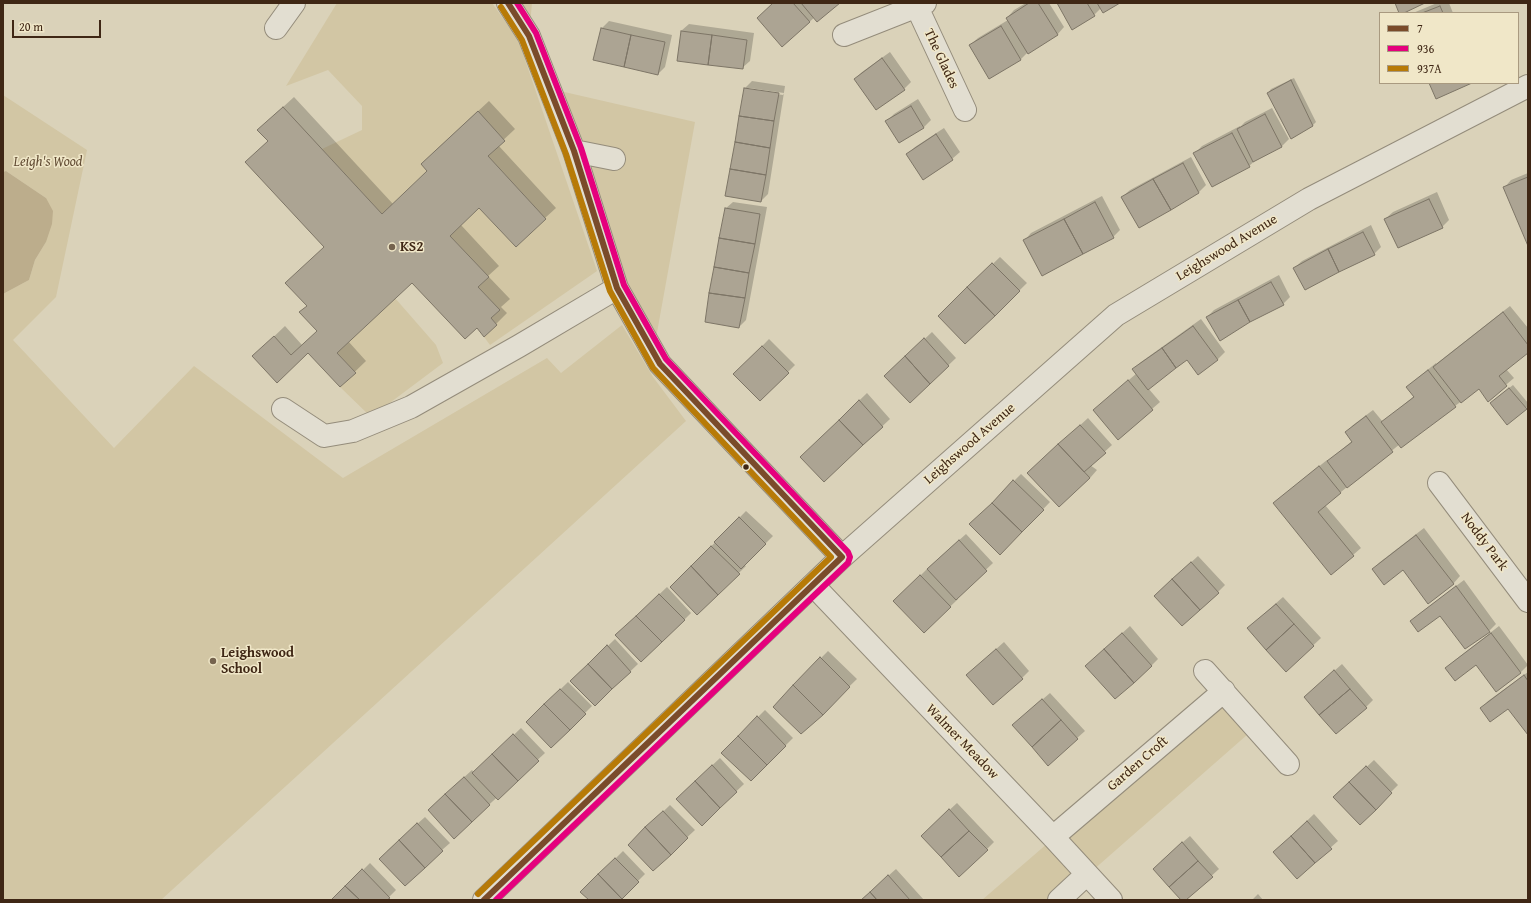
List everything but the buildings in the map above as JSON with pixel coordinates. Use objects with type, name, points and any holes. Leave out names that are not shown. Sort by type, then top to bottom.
[{"type":"street","points":[[276,28],[294,3]]},
{"type":"street","points":[[508,3],[529,36],[574,151],[617,288],[660,364],[842,557]]},
{"type":"street","name":"The Glades","points":[[844,35],[921,5],[965,110]]},
{"type":"street","name":"Leighswood Avenue","points":[[484,900],[842,557],[1116,315],[1309,198],[1528,86]]},
{"type":"street","points":[[574,151],[614,159]]},
{"type":"street","points":[[283,409],[324,436],[353,431],[411,408],[617,288]]},
{"type":"street","name":"Noddy Park","points":[[1439,483],[1528,600]]},
{"type":"street","name":"Walmer Meadow","points":[[813,585],[1111,900]]},
{"type":"street","points":[[1205,671],[1288,764]]},
{"type":"street","name":"Garden Croft","points":[[1053,837],[1224,691]]},
{"type":"street","points":[[1059,900],[1087,874]]},
{"type":"green space","points":[[337,3],[492,3],[518,39],[597,271],[490,345],[484,337],[497,325],[491,318],[500,310],[478,287],[489,277],[450,236],[479,208],[516,247],[546,219],[488,156],[505,141],[478,112],[427,171],[382,214],[322,149],[362,130],[362,106],[328,70],[286,86]]},
{"type":"green space","points":[[508,3],[532,3],[529,36]]},
{"type":"green space","points":[[560,91],[695,122],[656,338],[626,288]]},
{"type":"green space","name":"Leigh's Wood","points":[[3,95],[87,150],[56,297],[13,340],[114,448],[194,366],[343,478],[547,358],[561,373],[622,325],[653,377],[686,421],[161,900],[3,900],[3,294],[29,280],[35,260],[46,242],[46,198],[6,171],[3,172]]},
{"type":"green space","points":[[395,298],[436,345],[443,363],[371,417],[340,387],[356,373],[337,353]]},
{"type":"green space","points":[[1224,691],[1256,727],[1059,900],[982,900]]},
{"type":"shaded area","points":[[6,171],[46,198],[53,211],[52,224],[46,242],[35,260],[29,280],[3,294],[3,172]]},
{"type":"transit line","name":"7","points":[[484,900],[842,557],[660,364],[617,288],[574,151],[529,36],[508,3]]},
{"type":"transit line","name":"936","points":[[496,900],[848,563],[850,557],[848,552],[666,359],[624,285],[581,148],[536,33],[517,3]]},
{"type":"transit line","name":"937A","points":[[478,894],[831,557],[653,368],[610,291],[566,154],[522,40],[501,7]]},
{"type":"place","name":"KS2","points":[[392,247]]},
{"type":"place","name":"Leighswood School","points":[[213,661]]}]
